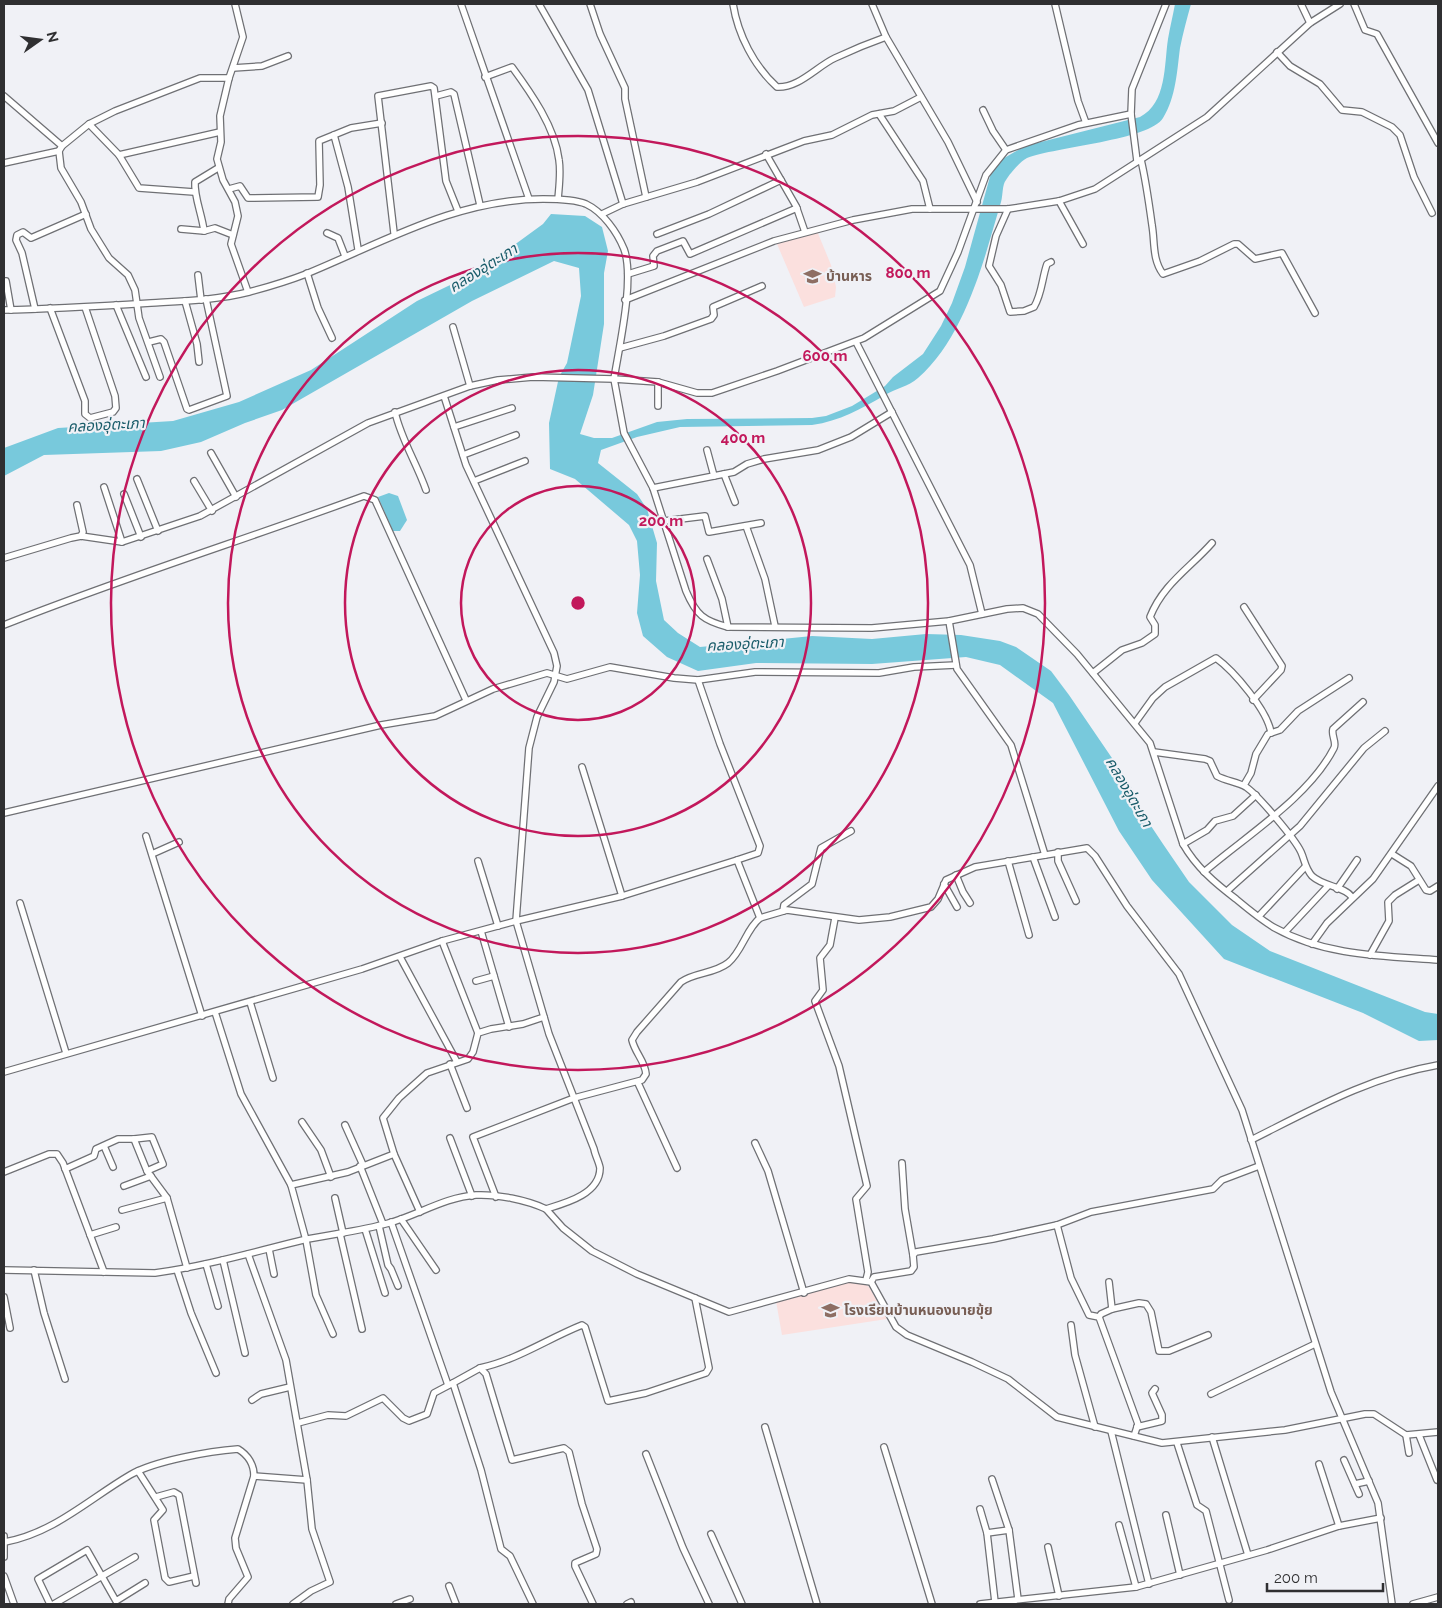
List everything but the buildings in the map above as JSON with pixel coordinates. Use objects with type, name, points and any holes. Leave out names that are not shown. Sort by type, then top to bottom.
[{"type":"street","points":[[234,4],[243,38],[229,78],[220,116],[218,168],[235,202],[238,216],[231,244],[248,292]]},
{"type":"street","points":[[461,4],[529,199]]},
{"type":"street","points":[[539,4],[588,90],[623,204]]},
{"type":"street","points":[[590,4],[600,34],[626,88],[625,99],[646,197]]},
{"type":"street","points":[[733,4],[747,48],[769,80],[777,87],[794,84],[832,59],[886,37]]},
{"type":"street","points":[[872,4],[886,37],[948,142],[977,202]]},
{"type":"street","points":[[1055,4],[1078,101],[1086,123]]},
{"type":"street","points":[[1166,4],[1132,89],[1131,114],[1134,140],[1147,184],[1154,234],[1154,254],[1163,274],[1200,261],[1234,244],[1238,244],[1255,259],[1282,252],[1315,313]]},
{"type":"street","points":[[1301,4],[1310,23]]},
{"type":"street","points":[[625,300],[805,232],[853,220],[912,209],[974,211],[1008,209],[1059,201],[1095,189],[1207,117],[1310,23],[1340,4]]},
{"type":"street","points":[[1354,4],[1365,30],[1377,34],[1438,143]]},
{"type":"street","points":[[1277,52],[1290,66],[1320,84],[1342,110],[1359,111],[1396,130],[1402,140],[1414,177],[1432,213]]},
{"type":"street","points":[[233,68],[262,66],[288,56]]},
{"type":"street","points":[[485,77],[512,67],[535,99],[545,116],[559,160],[558,199]]},
{"type":"street","points":[[4,163],[61,149],[89,124],[200,78],[229,78]]},
{"type":"street","points":[[394,233],[378,96],[432,86],[434,88],[446,181],[458,211]]},
{"type":"street","points":[[436,96],[451,92],[454,94],[480,205]]},
{"type":"street","points":[[4,96],[61,149],[61,168],[86,214],[99,244],[109,258],[128,275],[137,304],[139,318],[160,377]]},
{"type":"street","points":[[602,214],[623,204],[697,182],[766,154],[804,141],[832,135],[872,115],[894,112],[921,97]]},
{"type":"street","points":[[983,110],[993,131],[1006,150]]},
{"type":"street","points":[[879,114],[924,181],[930,209]]},
{"type":"street","points":[[4,558],[81,536],[122,542],[158,531],[212,511],[346,435],[395,412],[470,386],[498,380],[559,377],[658,382],[697,393],[712,393],[856,342],[940,291],[974,211],[986,174],[1006,150],[1086,123],[1131,114]]},
{"type":"street","points":[[229,189],[240,186],[248,198],[318,197],[320,185],[319,141],[351,128],[382,123]]},
{"type":"street","points":[[89,124],[119,155],[139,188],[194,192]]},
{"type":"street","points":[[119,155],[220,132]]},
{"type":"street","points":[[334,135],[348,186],[358,249]]},
{"type":"street","points":[[766,154],[797,208],[805,232]]},
{"type":"street","points":[[204,231],[200,207],[194,192],[197,180],[218,168]]},
{"type":"street","points":[[658,234],[709,214],[781,180]]},
{"type":"street","points":[[4,310],[185,301],[248,292],[307,273],[394,233],[480,205],[529,199],[558,199],[586,204],[602,214],[624,250],[628,274],[620,348],[614,379],[624,433],[653,488],[693,607],[712,623],[728,627],[872,628],[949,621],[1023,608],[1038,614],[1093,673],[1135,723],[1154,752],[1183,844],[1192,859],[1226,892],[1259,916],[1286,932],[1312,944],[1348,953],[1438,960]]},
{"type":"street","points":[[1059,201],[1083,244]]},
{"type":"street","points":[[628,274],[654,266],[653,256],[658,251],[683,242],[690,254],[797,208]]},
{"type":"street","points":[[1008,209],[996,236],[988,266],[1001,285],[1010,312],[1024,311],[1034,307],[1040,293],[1046,264],[1051,262]]},
{"type":"street","points":[[35,309],[22,253],[16,240],[17,235],[23,232],[31,238],[86,214]]},
{"type":"street","points":[[181,229],[204,231],[215,228],[233,234]]},
{"type":"street","points":[[327,233],[338,238],[344,256]]},
{"type":"street","points":[[307,273],[313,294],[332,338]]},
{"type":"street","points":[[149,342],[161,339],[164,342],[187,409],[190,410],[227,396],[198,275]]},
{"type":"street","points":[[6,281],[11,310]]},
{"type":"street","points":[[620,348],[664,336],[711,319],[714,315],[713,307],[762,286]]},
{"type":"street","points":[[185,301],[197,344],[199,362]]},
{"type":"street","points":[[116,305],[146,377]]},
{"type":"street","points":[[50,308],[85,401],[85,414],[90,418],[113,412],[116,408],[113,389],[85,307]]},
{"type":"street","points":[[453,327],[470,386]]},
{"type":"street","points":[[856,342],[970,565],[982,614]]},
{"type":"street","points":[[658,382],[658,406]]},
{"type":"street","points":[[444,396],[474,481],[554,653],[557,666],[537,717],[529,748],[516,920],[544,1017],[600,1168],[596,1181],[588,1192],[546,1209]]},
{"type":"street","points":[[454,427],[512,408]]},
{"type":"street","points":[[395,412],[403,438],[418,468],[426,490]]},
{"type":"street","points":[[653,488],[724,474],[764,459],[818,450],[851,438],[892,412]]},
{"type":"street","points":[[463,454],[516,436]]},
{"type":"street","points":[[707,450],[714,476]]},
{"type":"street","points":[[211,453],[236,497]]},
{"type":"street","points":[[474,481],[525,461]]},
{"type":"street","points":[[724,474],[735,502]]},
{"type":"street","points":[[137,479],[158,531]]},
{"type":"street","points":[[194,481],[212,511]]},
{"type":"street","points":[[104,487],[122,542]]},
{"type":"street","points":[[124,494],[140,537]]},
{"type":"street","points":[[4,625],[84,594],[200,556],[364,496],[375,500],[466,700]]},
{"type":"street","points":[[77,505],[83,532],[81,536]]},
{"type":"street","points":[[664,521],[705,516],[709,532],[761,523]]},
{"type":"street","points":[[746,526],[765,579],[774,626]]},
{"type":"street","points":[[1093,673],[1122,650],[1142,643],[1155,634],[1155,625],[1150,617],[1162,594],[1172,581],[1212,543]]},
{"type":"street","points":[[707,559],[722,600],[728,627]]},
{"type":"street","points":[[1244,607],[1282,666],[1281,670],[1253,700]]},
{"type":"street","points":[[949,621],[956,664],[1011,745],[1045,854]]},
{"type":"street","points":[[1135,723],[1153,698],[1165,687],[1216,658],[1268,720],[1271,733]]},
{"type":"street","points":[[4,813],[381,725],[430,717],[493,689],[547,673],[567,679],[610,667],[698,680],[755,672],[879,672],[956,664]]},
{"type":"street","points":[[1244,785],[1251,773],[1256,754],[1268,734],[1280,730],[1298,711],[1349,678]]},
{"type":"street","points":[[4,1072],[250,1002],[400,957],[442,941],[516,920],[622,896],[717,869],[758,853],[760,846],[720,744],[698,680]]},
{"type":"street","points":[[1204,872],[1272,816],[1293,802],[1334,748],[1333,730],[1363,702]]},
{"type":"street","points":[[1226,892],[1300,826],[1364,748],[1385,731]]},
{"type":"street","points":[[1154,752],[1205,758],[1210,761],[1217,776],[1244,785],[1256,795],[1289,835],[1301,852],[1306,867],[1313,876],[1328,886],[1348,892],[1352,897]]},
{"type":"street","points":[[582,767],[622,896]]},
{"type":"street","points":[[1312,944],[1327,923],[1373,878],[1392,854],[1438,786]]},
{"type":"street","points":[[1183,844],[1207,830],[1215,821],[1233,816],[1256,795]]},
{"type":"street","points":[[783,911],[784,905],[812,884],[822,848],[851,831]]},
{"type":"street","points":[[146,836],[202,1016]]},
{"type":"street","points":[[152,854],[178,842]]},
{"type":"street","points":[[496,1197],[473,1136],[574,1098],[638,1083],[646,1074],[644,1064],[632,1040],[637,1032],[681,982],[720,968],[730,961],[760,918],[783,911],[859,920],[890,917],[931,907],[938,899],[946,880],[975,867],[1087,848],[1095,856],[1127,906],[1178,974],[1242,1110],[1315,1344],[1341,1419],[1378,1503],[1392,1604]]},
{"type":"street","points":[[1058,852],[1058,861],[1076,901]]},
{"type":"street","points":[[1392,854],[1411,866],[1419,880],[1430,891],[1438,886]]},
{"type":"street","points":[[1033,857],[1055,917]]},
{"type":"street","points":[[737,860],[760,918]]},
{"type":"street","points":[[1337,889],[1357,860]]},
{"type":"street","points":[[478,861],[498,926]]},
{"type":"street","points":[[1008,861],[1029,935]]},
{"type":"street","points":[[1259,916],[1306,867]]},
{"type":"street","points":[[956,874],[963,892],[970,903]]},
{"type":"street","points":[[1370,955],[1389,921],[1388,902],[1395,895],[1419,880]]},
{"type":"street","points":[[944,884],[957,907]]},
{"type":"street","points":[[1286,932],[1328,886]]},
{"type":"street","points":[[20,903],[66,1053]]},
{"type":"street","points":[[835,918],[830,945],[820,958],[824,990],[816,1001],[839,1066],[867,1186],[856,1199],[868,1281],[896,1327],[908,1335],[1008,1379],[1057,1417],[1162,1443],[1177,1443],[1212,1437],[1284,1430],[1374,1414],[1406,1435],[1438,1432]]},
{"type":"street","points":[[481,931],[509,1027]]},
{"type":"street","points":[[420,1212],[394,1154],[383,1118],[411,1086],[427,1073],[468,1059],[473,1052],[478,1033],[442,941]]},
{"type":"street","points":[[400,957],[457,1062]]},
{"type":"street","points":[[476,981],[494,976]]},
{"type":"street","points":[[250,1002],[273,1078]]},
{"type":"street","points":[[215,1012],[241,1094],[291,1185],[306,1240],[316,1295],[332,1334]]},
{"type":"street","points":[[478,1033],[544,1017]]},
{"type":"street","points":[[450,1064],[466,1108]]},
{"type":"street","points":[[1251,1140],[1362,1085],[1438,1065]]},
{"type":"street","points":[[638,1083],[677,1168]]},
{"type":"street","points":[[302,1122],[321,1150],[331,1177]]},
{"type":"street","points":[[345,1125],[362,1166],[381,1225],[388,1266],[392,1269],[398,1286]]},
{"type":"street","points":[[65,1169],[94,1156],[96,1149],[118,1139],[152,1138],[163,1164],[149,1174],[124,1186]]},
{"type":"street","points":[[450,1138],[472,1196]]},
{"type":"street","points":[[134,1140],[149,1174],[167,1198],[187,1268]]},
{"type":"street","points":[[756,1143],[768,1171],[804,1293]]},
{"type":"street","points":[[104,1146],[113,1167]]},
{"type":"street","points":[[4,1172],[49,1154],[57,1154],[65,1169],[104,1272]]},
{"type":"street","points":[[291,1185],[331,1177],[394,1154]]},
{"type":"street","points":[[4,1270],[155,1273],[177,1270],[306,1240],[366,1229],[472,1196],[496,1197],[546,1209],[563,1228],[592,1251],[637,1274],[729,1312],[804,1293],[849,1279],[868,1281],[874,1277],[911,1271],[914,1267],[913,1255],[905,1209],[902,1163]]},
{"type":"street","points":[[913,1255],[916,1252],[993,1240],[1057,1225],[1091,1212],[1213,1189],[1222,1180],[1259,1166]]},
{"type":"street","points":[[122,1210],[167,1198]]},
{"type":"street","points":[[335,1198],[362,1329]]},
{"type":"street","points":[[401,1219],[436,1270]]},
{"type":"street","points":[[391,1222],[481,1470],[501,1549],[510,1556],[533,1604]]},
{"type":"street","points":[[1057,1225],[1071,1278],[1089,1315],[1099,1317]]},
{"type":"street","points":[[90,1235],[116,1227]]},
{"type":"street","points":[[366,1229],[385,1293]]},
{"type":"street","points":[[269,1249],[274,1274]]},
{"type":"street","points":[[248,1254],[286,1360],[307,1480],[312,1530],[330,1582],[311,1591],[293,1604]]},
{"type":"street","points":[[223,1260],[245,1353]]},
{"type":"street","points":[[206,1264],[218,1306]]},
{"type":"street","points":[[34,1270],[44,1313],[65,1378]]},
{"type":"street","points":[[177,1270],[191,1312],[216,1373]]},
{"type":"street","points":[[1109,1282],[1112,1308]]},
{"type":"street","points":[[4,1297],[10,1328]]},
{"type":"street","points":[[298,1423],[328,1415],[346,1416],[383,1398],[403,1418],[409,1421],[427,1414],[434,1392],[480,1368],[525,1353],[550,1338],[582,1325],[585,1327],[608,1401],[646,1393],[709,1371],[695,1298]]},
{"type":"street","points":[[1099,1317],[1112,1308],[1139,1303],[1146,1304],[1151,1312],[1159,1351],[1163,1352],[1208,1335]]},
{"type":"street","points":[[1099,1317],[1138,1424],[1134,1436]]},
{"type":"street","points":[[1071,1325],[1075,1355],[1095,1426]]},
{"type":"street","points":[[1211,1394],[1315,1344]]},
{"type":"street","points":[[480,1368],[486,1374],[512,1460],[564,1448],[569,1452],[582,1504],[597,1549],[596,1554],[575,1563],[593,1604]]},
{"type":"street","points":[[252,1400],[261,1394],[290,1387]]},
{"type":"street","points":[[1137,1427],[1162,1421],[1162,1415],[1152,1393],[1155,1388]]},
{"type":"street","points":[[765,1427],[818,1604]]},
{"type":"street","points":[[1111,1431],[1149,1584]]},
{"type":"street","points":[[1419,1434],[1437,1480]]},
{"type":"street","points":[[1406,1435],[1409,1453]]},
{"type":"street","points":[[1212,1437],[1248,1555]]},
{"type":"street","points":[[1177,1443],[1196,1505],[1206,1511],[1229,1600]]},
{"type":"street","points":[[884,1447],[932,1604]]},
{"type":"street","points":[[4,1557],[4,1538],[64,1520],[138,1471],[183,1458],[238,1449],[248,1456],[254,1470],[254,1476],[235,1538],[236,1548],[248,1577],[229,1599],[228,1604]]},
{"type":"street","points":[[646,1454],[683,1548],[709,1604]]},
{"type":"street","points":[[1344,1460],[1359,1494]]},
{"type":"street","points":[[1319,1464],[1339,1526]]},
{"type":"street","points":[[138,1471],[163,1510],[154,1520],[165,1578],[169,1582],[194,1576]]},
{"type":"street","points":[[254,1476],[307,1480]]},
{"type":"street","points":[[992,1479],[1009,1530],[1018,1600]]},
{"type":"street","points":[[1355,1484],[1368,1481]]},
{"type":"street","points":[[156,1497],[174,1492],[179,1495],[196,1583]]},
{"type":"street","points":[[980,1509],[987,1533],[995,1602]]},
{"type":"street","points":[[1166,1515],[1180,1574]]},
{"type":"street","points":[[980,1604],[1136,1587],[1248,1555],[1339,1526],[1381,1518]]},
{"type":"street","points":[[1119,1525],[1136,1587]]},
{"type":"street","points":[[987,1533],[1009,1530]]},
{"type":"street","points":[[711,1534],[742,1604]]},
{"type":"street","points":[[1048,1547],[1059,1596]]},
{"type":"street","points":[[50,1604],[38,1579],[87,1550],[116,1601],[145,1584]]},
{"type":"street","points":[[54,1604],[135,1557]]},
{"type":"street","points":[[4,1576],[14,1604]]},
{"type":"street","points":[[449,1586],[456,1604]]},
{"type":"street","points":[[1413,1604],[1438,1597]]},
{"type":"street","points":[[396,1604],[408,1601]]},
{"type":"shaded area","name":"บ้านหาร","points":[[817,231],[831,265],[836,287],[835,297],[804,307],[777,244]]},
{"type":"shaded area","name":"โรงเรียนบ้านหนองนายขุ้ย","points":[[845,1281],[863,1282],[869,1287],[887,1319],[782,1335],[776,1301]]},
{"type":"water","name":"คลองอุ่ตะเภา","points":[[1175,4],[1191,4],[1180,48],[1173,93],[1163,118],[1155,126],[1140,132],[1027,158],[1016,168],[1005,182],[986,253],[968,303],[942,352],[918,378],[859,410],[832,421],[812,425],[680,427],[637,437],[601,450],[598,463],[637,494],[647,509],[657,543],[656,581],[664,620],[678,633],[700,647],[812,636],[872,639],[926,634],[961,635],[1000,641],[1016,647],[1051,671],[1129,783],[1147,820],[1189,882],[1232,925],[1270,951],[1425,1012],[1438,1014],[1438,1040],[1419,1041],[1363,1013],[1224,959],[1152,880],[1119,831],[1053,703],[1000,665],[966,657],[872,664],[756,663],[698,671],[667,657],[643,636],[637,613],[640,575],[637,541],[629,525],[575,479],[550,469],[549,423],[559,377],[567,363],[581,296],[579,268],[554,261],[472,301],[282,410],[245,423],[201,442],[161,451],[44,455],[4,476],[4,448],[58,428],[173,421],[239,402],[311,370],[417,301],[477,272],[543,224],[551,214],[585,216],[602,227],[608,251],[604,273],[604,324],[593,395],[580,434],[594,438],[612,438],[657,422],[687,419],[812,418],[826,416],[852,406],[885,386],[893,377],[923,354],[941,326],[952,303],[965,267],[991,173],[999,161],[1025,146],[1140,117],[1149,111],[1160,93],[1163,82],[1168,39]]},
{"type":"water","points":[[389,493],[398,496],[407,520],[400,531],[393,531],[378,497]]},
{"type":"place","name":"บ้านหาร","points":[[812,276]]},
{"type":"place","name":"โรงเรียนบ้านหนองนายขุ้ย","points":[[830,1310]]}]
